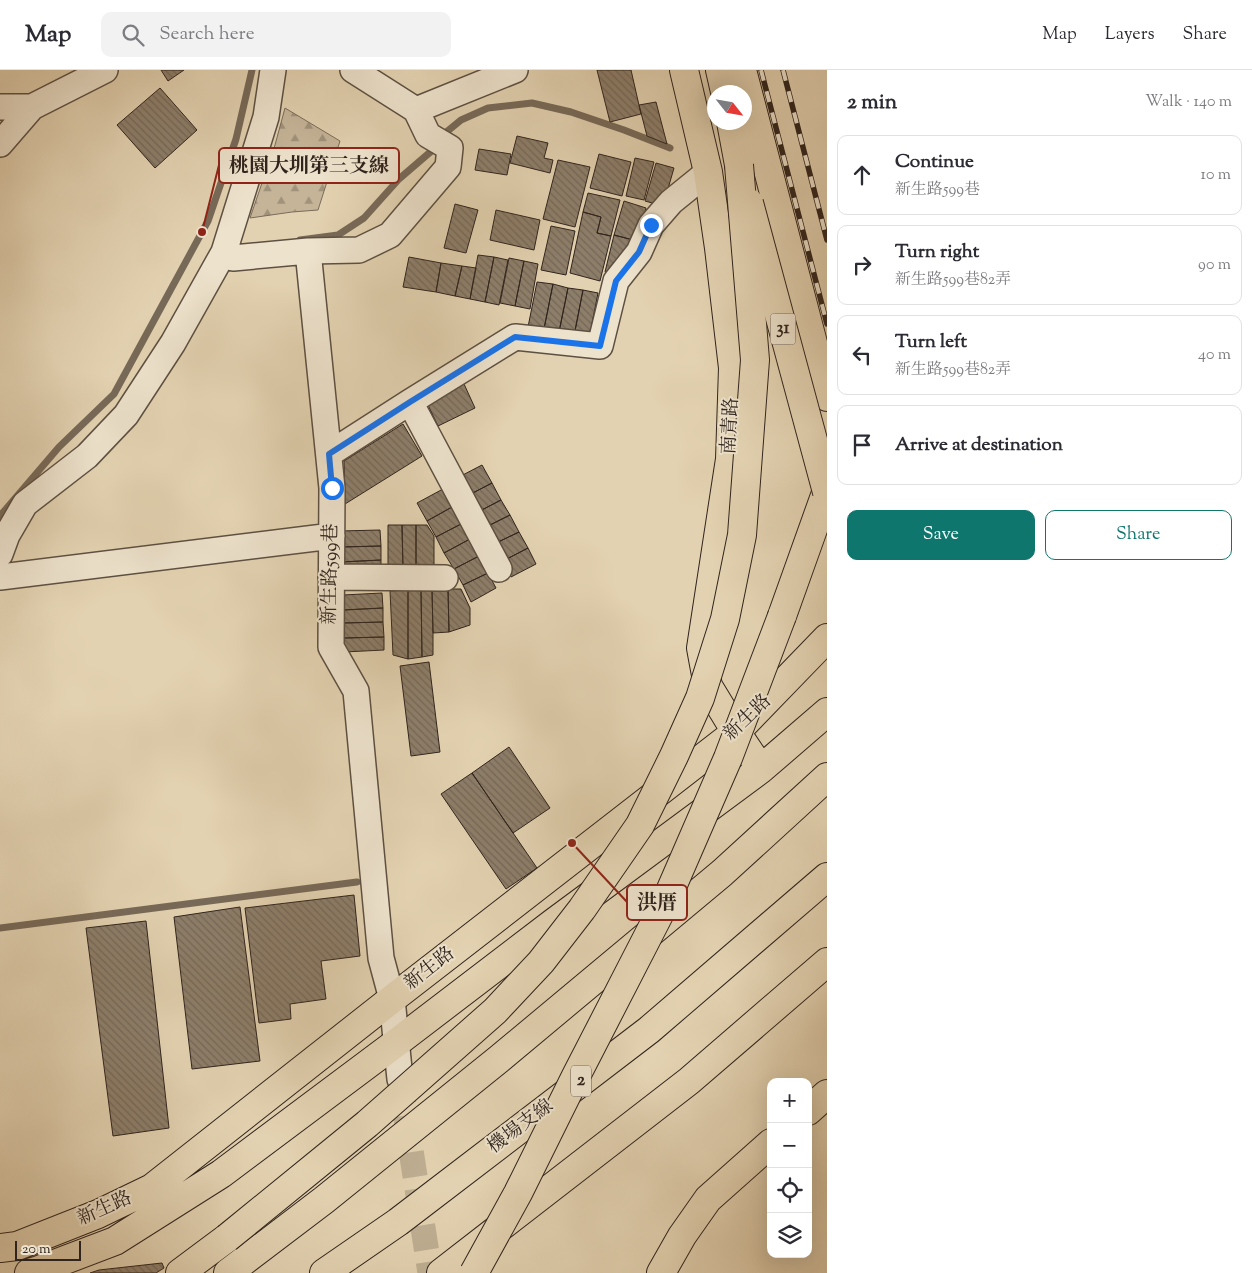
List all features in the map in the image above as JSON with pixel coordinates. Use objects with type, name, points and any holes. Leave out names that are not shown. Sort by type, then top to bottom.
[{"type":"main road","name":"南青路","points":[[684,70],[708,172],[733,368],[730,459],[701,648],[708,686],[761,769]]},
{"type":"main road","points":[[720,70],[723,85]]},
{"type":"main road","points":[[742,70],[827,397]]},
{"type":"main road","name":"31","points":[[732,130],[739,165],[827,491]]},
{"type":"main road","points":[[180,1273],[227,1238],[367,1124],[494,1011],[534,969],[582,909],[640,825],[700,698],[725,619],[742,535],[756,360],[739,165]]},
{"type":"main road","points":[[474,1273],[518,1193],[665,903],[728,758],[827,491]]},
{"type":"main road","name":"新生路","points":[[0,1248],[17,1246],[98,1214],[152,1188],[736,732],[827,638]]},
{"type":"main road","name":"新生路","points":[[29,1273],[115,1241],[221,1174],[553,922],[761,769],[827,712]]},
{"type":"main road","points":[[228,1273],[332,1194],[499,1060],[722,873],[827,777]]},
{"type":"main road","name":"機場支線","points":[[324,1273],[398,1222],[648,1030],[827,877]]},
{"type":"main road","points":[[441,1273],[689,1081],[827,962]]},
{"type":"main road","points":[[812,1107],[827,1094]]},
{"type":"main road","points":[[660,1273],[708,1198],[763,1151]]},
{"type":"street","points":[[0,144],[32,107],[105,70]]},
{"type":"street","points":[[0,554],[7,535],[25,504],[87,456],[126,415],[173,343],[224,252],[266,117],[273,70]]},
{"type":"street","points":[[224,252],[233,258],[308,251],[359,250],[390,235],[448,167],[450,148],[428,135],[416,110],[353,70]]},
{"type":"street","points":[[416,110],[515,70]]},
{"type":"street","points":[[0,107],[32,107]]},
{"type":"street","points":[[329,454],[515,337],[600,346],[616,281],[639,252],[651,225],[671,202],[708,172]]},
{"type":"street","name":"新生路599巷","points":[[308,251],[332,488],[331,647],[356,691],[381,958],[392,999],[400,1079]]},
{"type":"street","points":[[410,402],[499,569]]},
{"type":"street","points":[[0,577],[332,536]]},
{"type":"street","points":[[331,577],[444,578]]},
{"type":"green space","points":[[285,108],[340,141],[318,210],[250,218],[275,145]]},
{"type":"building","points":[[161,70],[184,70],[168,81]]},
{"type":"building","points":[[597,70],[631,70],[641,114],[610,122]]},
{"type":"building","points":[[160,88],[197,130],[155,168],[117,125]]},
{"type":"building","points":[[656,102],[667,144],[647,136],[639,105]]},
{"type":"building","points":[[517,136],[548,143],[544,158],[553,160],[550,173],[510,163]]},
{"type":"building","points":[[479,149],[511,154],[507,175],[475,170]]},
{"type":"building","points":[[599,154],[631,162],[622,196],[590,188]]},
{"type":"building","points":[[635,158],[654,162],[644,200],[626,196]]},
{"type":"building","points":[[558,160],[590,167],[575,227],[543,219]]},
{"type":"building","points":[[656,163],[674,168],[663,206],[645,201]]},
{"type":"building","points":[[588,193],[620,200],[611,236],[597,233],[601,217],[583,212]]},
{"type":"building","points":[[624,201],[646,208],[637,241],[614,235]]},
{"type":"building","points":[[455,204],[478,210],[466,253],[444,248]]},
{"type":"building","points":[[496,210],[540,220],[534,250],[490,240]]},
{"type":"building","points":[[583,212],[601,217],[597,233],[611,236],[600,281],[570,273]]},
{"type":"building","points":[[551,226],[575,231],[566,275],[541,270]]},
{"type":"building","points":[[614,235],[637,241],[616,276],[605,272]]},
{"type":"building","points":[[478,255],[494,257],[485,302],[470,299]]},
{"type":"building","points":[[409,257],[441,263],[436,292],[403,287]]},
{"type":"building","points":[[494,257],[508,260],[499,305],[485,302]]},
{"type":"building","points":[[509,258],[524,261],[515,306],[500,303]]},
{"type":"building","points":[[524,261],[538,264],[530,309],[515,306]]},
{"type":"building","points":[[441,263],[462,266],[455,296],[436,292]]},
{"type":"building","points":[[462,266],[476,268],[470,299],[455,296]]},
{"type":"building","points":[[537,282],[553,284],[544,329],[528,327]]},
{"type":"building","points":[[553,284],[568,288],[559,332],[544,329]]},
{"type":"building","points":[[568,288],[583,290],[574,336],[559,332]]},
{"type":"building","points":[[583,290],[598,293],[589,339],[574,336]]},
{"type":"building","points":[[464,384],[475,408],[438,426],[427,403]]},
{"type":"building","points":[[403,424],[422,456],[345,504],[344,461]]},
{"type":"building","points":[[482,465],[492,483],[467,496],[457,478]]},
{"type":"building","points":[[492,483],[501,500],[476,513],[467,496]]},
{"type":"building","points":[[443,489],[452,507],[427,521],[417,503]]},
{"type":"building","points":[[501,500],[510,515],[484,528],[476,513]]},
{"type":"building","points":[[452,507],[461,524],[436,537],[427,521]]},
{"type":"building","points":[[510,515],[519,532],[494,544],[484,528]]},
{"type":"building","points":[[461,524],[470,539],[444,553],[436,537]]},
{"type":"building","points":[[388,525],[402,525],[403,570],[388,570]]},
{"type":"building","points":[[402,525],[416,525],[416,569],[403,570]]},
{"type":"building","points":[[416,525],[427,525],[434,536],[434,569],[416,569]]},
{"type":"building","points":[[380,530],[381,546],[341,547],[340,531]]},
{"type":"building","points":[[519,532],[528,548],[503,561],[494,544]]},
{"type":"building","points":[[470,539],[479,556],[454,569],[444,553]]},
{"type":"building","points":[[381,546],[381,560],[341,562],[341,547]]},
{"type":"building","points":[[528,548],[536,564],[511,577],[503,561]]},
{"type":"building","points":[[479,556],[488,573],[463,585],[454,569]]},
{"type":"building","points":[[381,560],[381,574],[341,575],[341,562]]},
{"type":"building","points":[[488,573],[496,588],[471,602],[463,585]]},
{"type":"building","points":[[448,589],[449,632],[433,633],[432,590]]},
{"type":"building","points":[[448,589],[461,589],[470,608],[470,625],[449,632]]},
{"type":"building","points":[[408,590],[408,659],[393,655],[390,591]]},
{"type":"building","points":[[408,590],[421,590],[422,657],[408,659]]},
{"type":"building","points":[[421,590],[432,590],[433,633],[433,655],[422,657]]},
{"type":"building","points":[[382,593],[383,608],[343,610],[343,595]]},
{"type":"building","points":[[383,608],[383,622],[343,623],[343,610]]},
{"type":"building","points":[[383,622],[384,637],[344,638],[343,623]]},
{"type":"building","points":[[384,637],[384,650],[344,652],[344,638]]},
{"type":"building","points":[[429,662],[440,752],[411,756],[400,666]]},
{"type":"building","points":[[509,747],[550,808],[513,833],[472,773]]},
{"type":"building","points":[[472,773],[537,868],[506,889],[441,794]]},
{"type":"building","points":[[354,895],[360,956],[321,961],[326,999],[290,1004],[291,1019],[259,1023],[245,908]]},
{"type":"building","points":[[240,907],[260,1061],[192,1069],[174,917]]},
{"type":"building","points":[[146,921],[169,1128],[113,1136],[86,928]]},
{"type":"building","points":[[162,1263],[164,1268],[156,1273],[90,1273],[99,1270]]},
{"type":"waterway","points":[[0,516],[59,447],[114,394],[208,221],[236,139],[252,70]]},
{"type":"waterway","points":[[444,134],[461,120],[488,108],[532,103],[571,112],[670,148]]},
{"type":"waterway","points":[[300,240],[338,235],[364,218],[399,179],[435,148]]},
{"type":"waterway","points":[[0,928],[357,882]]},
{"type":"tunnel","points":[[400,1079],[430,1273]]},
{"type":"railway","points":[[761,70],[827,324]]},
{"type":"railway","points":[[783,70],[827,240]]},
{"type":"place","name":"桃園大圳第三支線","points":[[202,232]]},
{"type":"place","name":"洪厝","points":[[572,843]]},
{"type":"route","points":[[332,488],[329,454],[515,337],[600,346],[616,281],[639,252],[651,225]]}]
